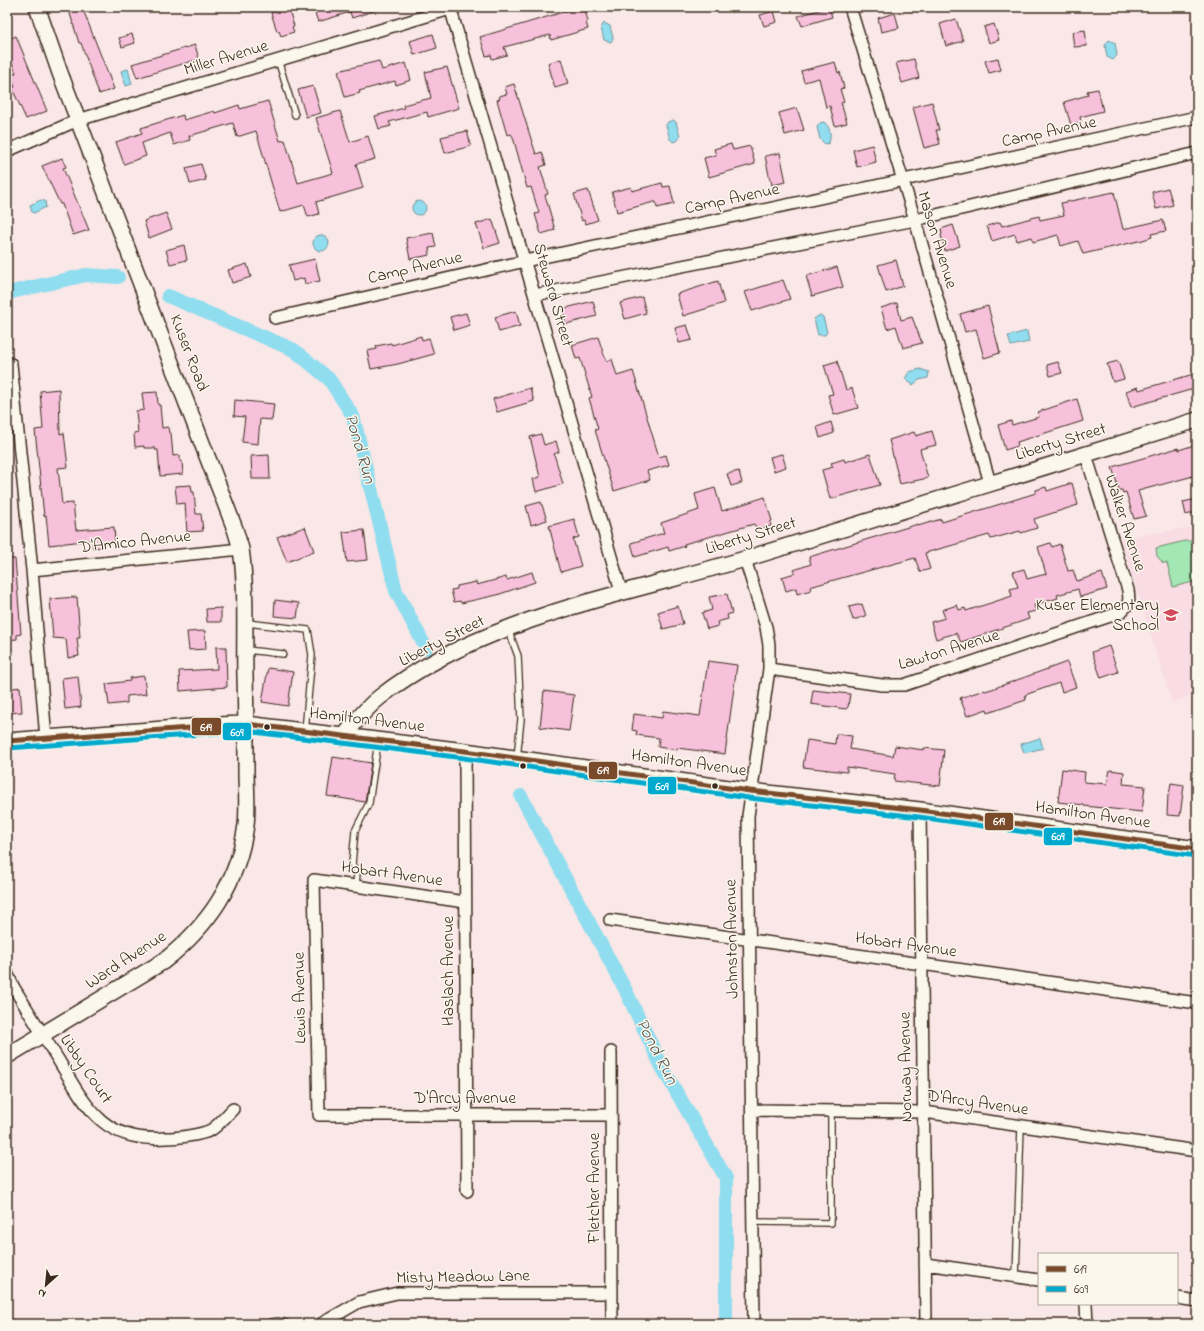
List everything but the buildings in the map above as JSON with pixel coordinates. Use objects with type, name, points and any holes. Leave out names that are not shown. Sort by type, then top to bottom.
[{"type":"street","name":"Kuser Road","points":[[36,7],[78,120],[177,375],[241,549],[246,724]]},
{"type":"street","name":"Mason Avenue","points":[[850,7],[914,220],[990,483]]},
{"type":"street","name":"Miller Avenue","points":[[7,151],[78,120],[452,8]]},
{"type":"street","name":"Steward Street","points":[[452,8],[622,594]]},
{"type":"street","name":"Camp Avenue","points":[[275,318],[525,261],[1197,117]]},
{"type":"street","points":[[535,295],[914,220],[1197,153]]},
{"type":"street","points":[[11,364],[32,570],[46,739]]},
{"type":"street","name":"Liberty Street","points":[[343,738],[360,716],[381,696],[446,656],[508,629],[557,612],[745,559],[1197,420]]},
{"type":"street","name":"Walker Avenue","points":[[1086,455],[1128,590],[1130,602]]},
{"type":"street","name":"D'Amico Avenue","points":[[32,570],[241,549]]},
{"type":"street","name":"Johnston Avenue","points":[[745,559],[766,626],[769,645],[769,669],[750,791],[748,816],[754,1324]]},
{"type":"street","name":"Lawton Avenue","points":[[769,669],[882,685],[904,685],[1119,613],[1126,608],[1130,602]]},
{"type":"street","name":"Hamilton Avenue","points":[[7,741],[246,724],[343,738],[465,751],[750,791],[920,810],[1197,849]]},
{"type":"street","name":"Ward Avenue","points":[[7,1056],[164,961],[190,939],[204,924],[219,902],[232,877],[246,825],[246,724]]},
{"type":"street","name":"Haslach Avenue","points":[[465,751],[467,1191]]},
{"type":"street","name":"Norway Avenue","points":[[920,810],[926,1324]]},
{"type":"street","name":"Hobart Avenue","points":[[314,880],[465,902]]},
{"type":"street","name":"Lewis Avenue","points":[[314,880],[320,1115]]},
{"type":"street","name":"Hobart Avenue","points":[[610,920],[1197,1003]]},
{"type":"street","name":"Libby Court","points":[[7,972],[85,1105],[105,1124],[119,1132],[149,1140],[176,1138],[210,1130],[233,1110]]},
{"type":"street","name":"Fletcher Avenue","points":[[611,1052],[612,1324]]},
{"type":"street","name":"D'Arcy Avenue","points":[[752,1110],[924,1112],[1020,1127],[1197,1151]]},
{"type":"street","name":"D'Arcy Avenue","points":[[320,1115],[611,1115]]},
{"type":"street","points":[[925,1264],[1038,1280]]},
{"type":"street","name":"Misty Meadow Lane","points":[[321,1324],[359,1302],[397,1294],[612,1293]]},
{"type":"street","points":[[1178,1298],[1197,1301]]},
{"type":"street","points":[[1086,1305],[1087,1324]]},
{"type":"lane","points":[[278,60],[295,115]]},
{"type":"lane","points":[[243,622],[308,630],[312,655],[305,732]]},
{"type":"lane","points":[[508,629],[518,656],[521,719],[517,758]]},
{"type":"lane","points":[[244,650],[283,654]]},
{"type":"lane","points":[[356,886],[357,873],[352,864],[355,831],[369,802],[378,741]]},
{"type":"lane","points":[[753,1222],[831,1223],[831,1111]]},
{"type":"lane","points":[[1016,1277],[1020,1127]]},
{"type":"lane","points":[[267,1324],[273,1321],[288,1324]]},
{"type":"shaded area","name":"Kuser Elementary School","points":[[1197,527],[1197,692],[1172,703],[1121,538]]},
{"type":"green space","points":[[1185,541],[1193,541],[1197,563],[1197,581],[1173,587],[1167,563],[1163,563],[1157,556],[1156,548]]},
{"type":"water","points":[[604,23],[610,26],[613,38],[611,42],[604,40],[601,28]]},
{"type":"water","points":[[1109,40],[1115,43],[1117,55],[1113,60],[1107,57],[1105,45]]},
{"type":"water","points":[[128,69],[132,84],[126,86],[121,71]]},
{"type":"water","points":[[673,120],[676,122],[680,137],[678,140],[673,142],[670,139],[666,125],[668,122]]},
{"type":"water","points":[[824,122],[829,129],[830,134],[829,143],[825,144],[820,139],[817,127],[820,123]]},
{"type":"water","points":[[41,200],[45,201],[46,207],[34,213],[32,212],[30,205]]},
{"type":"water","points":[[419,201],[424,203],[426,208],[424,213],[419,215],[414,213],[412,208],[414,203]]},
{"type":"water","points":[[321,235],[327,237],[329,243],[327,249],[321,251],[315,249],[313,243],[315,237]]},
{"type":"water","points":[[820,315],[823,317],[827,332],[825,335],[818,335],[814,319]]},
{"type":"water","points":[[1027,331],[1029,342],[1011,346],[1008,336]]},
{"type":"water","points":[[920,369],[929,372],[928,378],[919,380],[913,385],[905,379],[909,372]]},
{"type":"water","points":[[1040,738],[1043,748],[1024,753],[1021,744]]},
{"type":"waterway","name":"Pond Run","points":[[7,293],[86,275],[118,277]]},
{"type":"waterway","name":"Pond Run","points":[[168,296],[294,350],[329,379],[353,416],[396,591],[426,648]]},
{"type":"waterway","name":"Pond Run","points":[[521,796],[625,989],[662,1067],[726,1178],[726,1324]]},
{"type":"transit line","name":"619","points":[[7,741],[246,724],[465,751],[750,791],[920,810],[1197,849]]},
{"type":"transit line","name":"609","points":[[8,748],[246,731],[464,758],[749,798],[919,817],[1196,856]]},
{"type":"place","name":"Kuser Elementary School","points":[[1171,615]]}]
